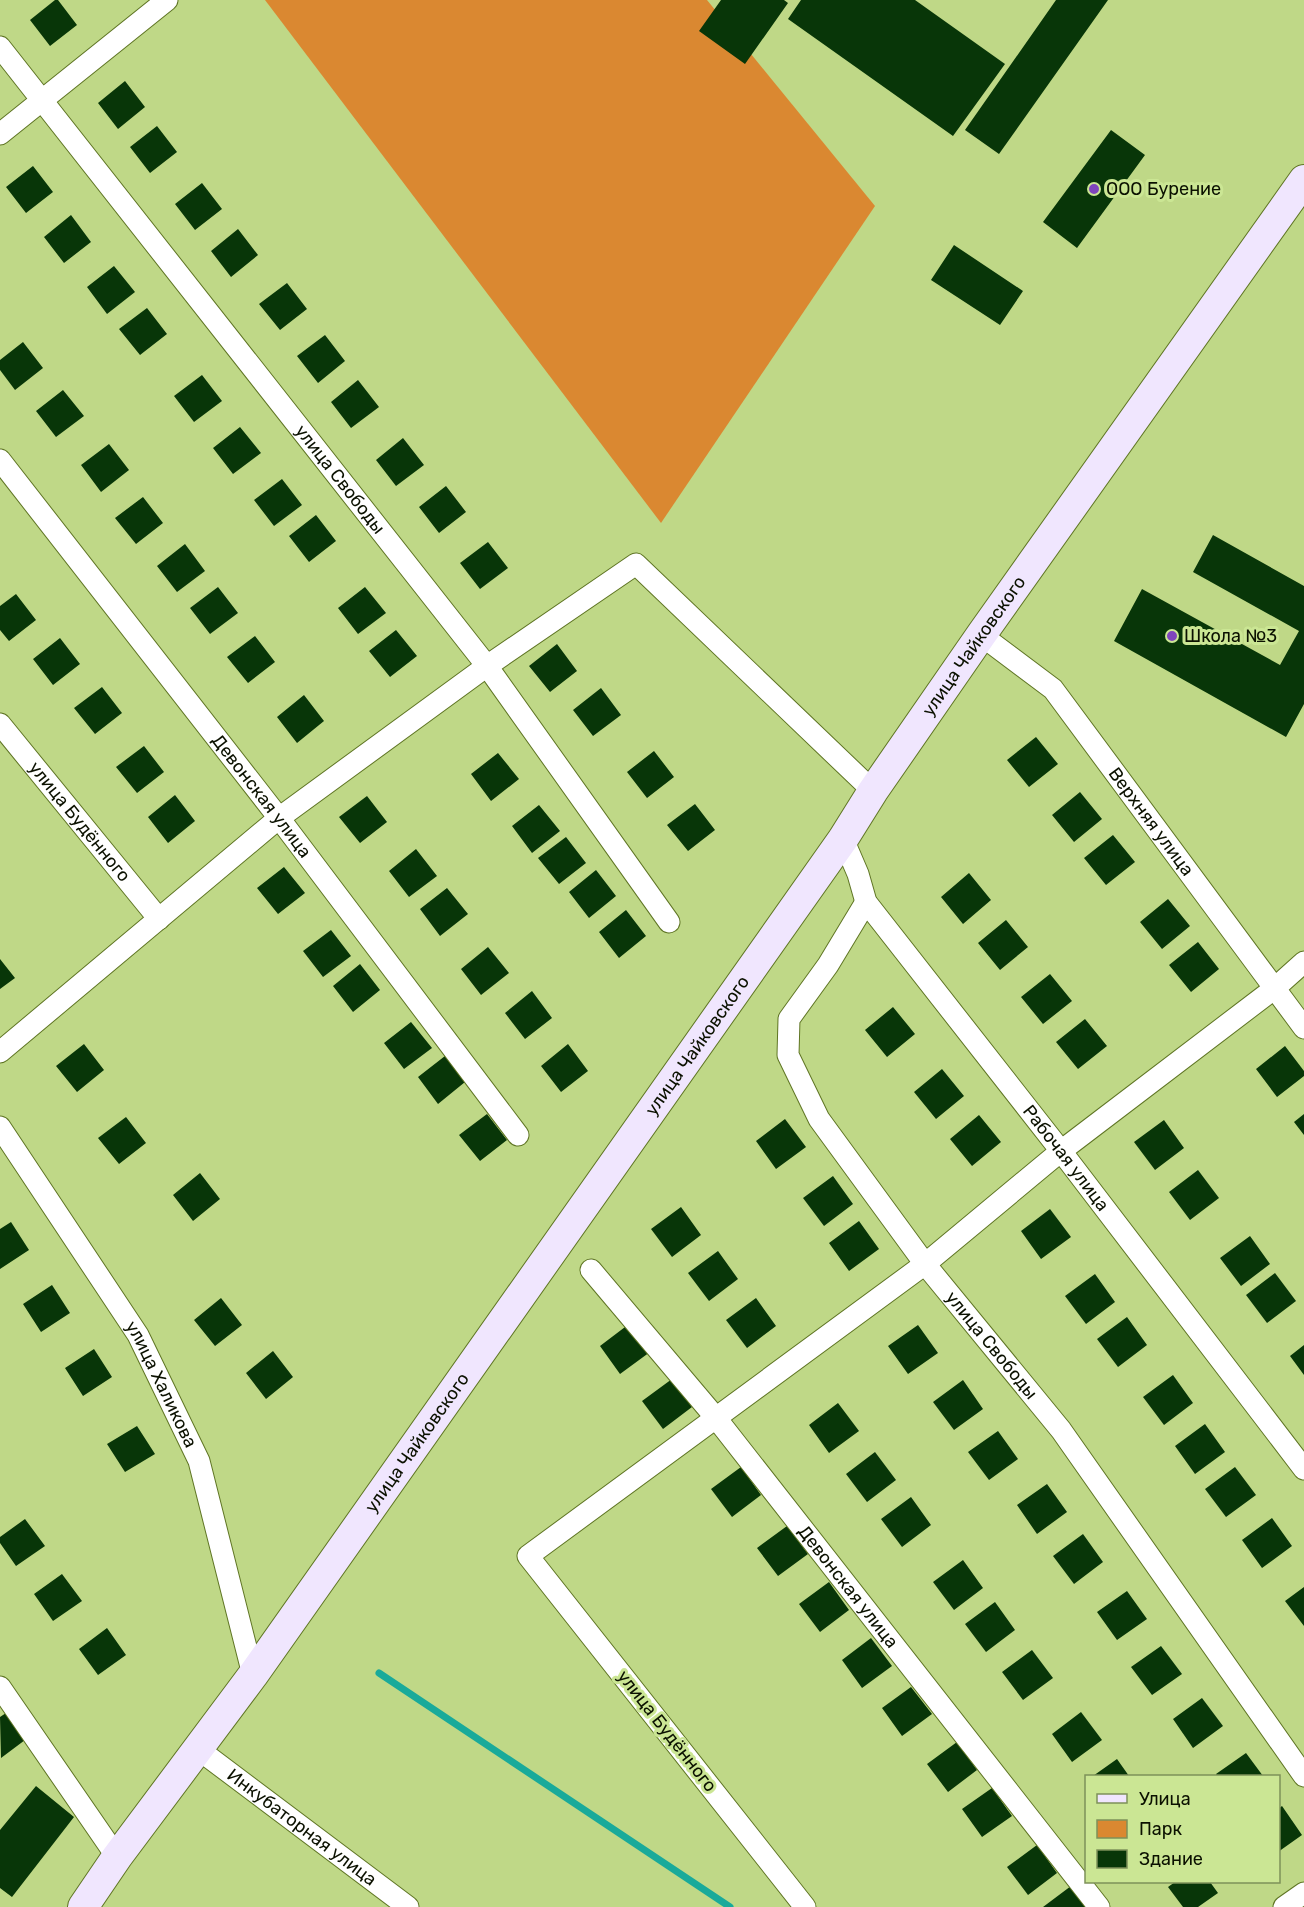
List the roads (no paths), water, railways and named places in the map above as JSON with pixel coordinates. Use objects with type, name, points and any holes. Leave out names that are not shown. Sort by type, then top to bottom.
[{"type":"main road","name":"улица Чайковского","points":[[83,1907],[117,1857],[253,1675],[843,839],[873,791],[981,635],[1303,184]]},
{"type":"street","points":[[0,134],[167,0]]},
{"type":"street","name":"улица Свободы","points":[[0,47],[487,666],[669,922]]},
{"type":"street","name":"Девонская улица","points":[[0,460],[279,818],[518,1135]]},
{"type":"street","points":[[0,1052],[279,818],[487,666],[636,564],[873,791]]},
{"type":"street","name":"Верхняя улица","points":[[981,635],[1053,689],[1304,1028]]},
{"type":"street","name":"улица Будённого","points":[[0,724],[159,919]]},
{"type":"street","name":"Рабочая улица","points":[[843,839],[858,874],[866,902],[1061,1151],[1304,1469]]},
{"type":"street","name":"улица Свободы","points":[[866,902],[828,966],[789,1019],[788,1055],[819,1119],[925,1264],[1061,1430],[1304,1776]]},
{"type":"street","points":[[716,1418],[925,1264],[1061,1151],[1275,988],[1304,962]]},
{"type":"street","name":"улица Халикова","points":[[0,1127],[138,1335],[199,1461],[253,1675]]},
{"type":"street","name":"Девонская улица","points":[[591,1270],[716,1418],[1099,1907]]},
{"type":"street","name":"улица Будённого","points":[[716,1418],[528,1556],[805,1907]]},
{"type":"street","points":[[0,1687],[117,1857]]},
{"type":"street","name":"Инкубаторная улица","points":[[198,1749],[408,1907]]},
{"type":"street","points":[[1284,1907],[1304,1893]]},
{"type":"waterway","points":[[379,1673],[730,1907]]},
{"type":"place","name":"ООО Бурение","points":[[1094,189]]},
{"type":"place","name":"Школа №3","points":[[1172,636]]}]
